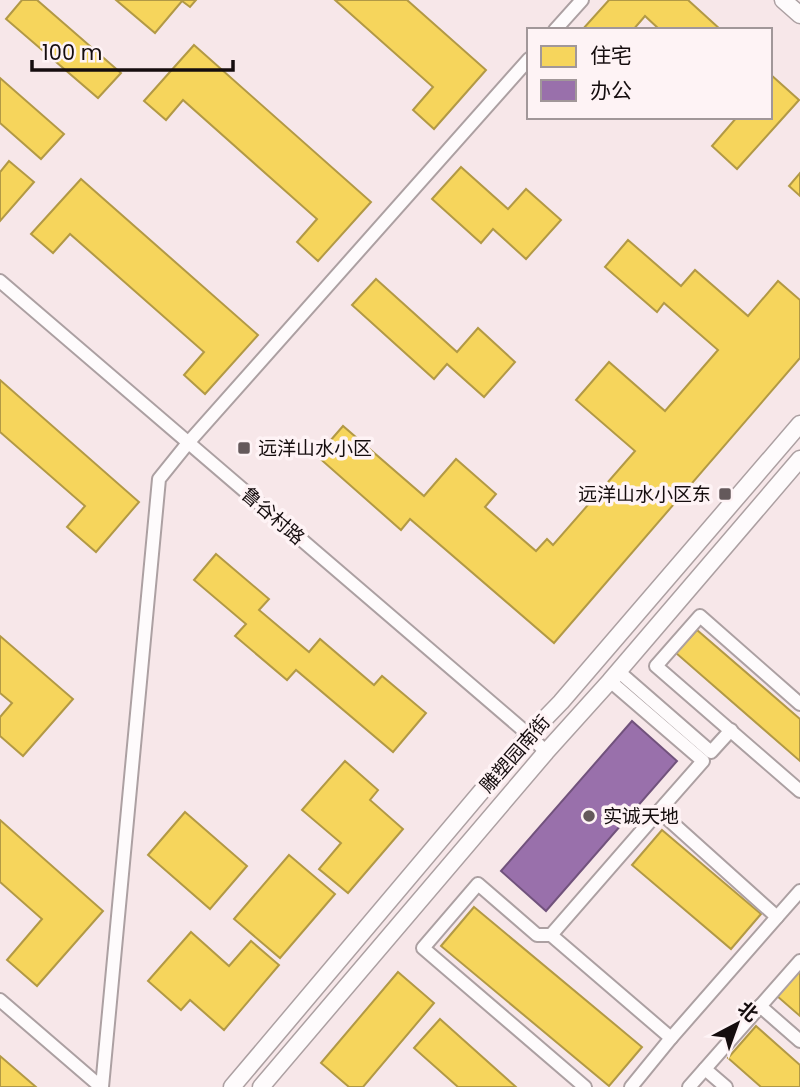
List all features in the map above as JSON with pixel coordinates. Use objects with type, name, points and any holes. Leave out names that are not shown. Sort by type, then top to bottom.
[{"type":"main road","points":[[783,0],[800,15]]},
{"type":"main road","name":"雕塑园南街","points":[[232,1087],[529,736],[800,424]]},
{"type":"main road","name":"雕塑园南街","points":[[261,1087],[800,459]]},
{"type":"street","points":[[557,28],[582,0]]},
{"type":"street","points":[[102,1087],[159,479],[527,61]]},
{"type":"street","name":"鲁谷村路","points":[[0,281],[546,752]]},
{"type":"street","points":[[800,704],[700,616],[656,666],[800,791]]},
{"type":"street","points":[[614,676],[707,756]]},
{"type":"street","points":[[551,935],[730,730]]},
{"type":"street","points":[[659,811],[777,917]]},
{"type":"street","points":[[585,1087],[423,948],[478,884],[537,936],[551,935],[671,1038]]},
{"type":"street","points":[[631,1087],[800,891]]},
{"type":"street","points":[[689,1087],[800,961]]},
{"type":"street","points":[[0,1000],[102,1087]]},
{"type":"street","points":[[760,1006],[800,1041]]},
{"type":"street","points":[[705,1069],[726,1087]]},
{"type":"building: 住宅","points":[[22,0],[37,0],[121,73],[98,98],[6,19]]},
{"type":"building: 住宅","points":[[116,0],[196,0],[190,7],[182,1],[155,33]]},
{"type":"building: 住宅","points":[[335,0],[407,0],[486,70],[434,129],[413,110],[433,87]]},
{"type":"building: 住宅","points":[[609,0],[688,0],[719,28],[658,28],[645,16],[635,28],[584,28]]},
{"type":"building: 住宅","points":[[194,45],[371,202],[318,261],[297,242],[317,219],[183,100],[166,120],[144,101]]},
{"type":"building: 住宅","points":[[772,76],[799,100],[737,169],[712,146],[735,119],[772,119]]},
{"type":"building: 住宅","points":[[0,78],[64,134],[41,159],[0,123]]},
{"type":"building: 住宅","points":[[9,161],[34,182],[0,221],[0,172]]},
{"type":"building: 住宅","points":[[461,167],[508,209],[526,189],[561,220],[526,259],[493,229],[481,243],[432,199]]},
{"type":"building: 住宅","points":[[800,173],[800,196],[789,186]]},
{"type":"building: 住宅","points":[[81,179],[258,335],[205,394],[184,375],[204,352],[70,234],[53,253],[31,234]]},
{"type":"building: 住宅","points":[[628,240],[681,286],[695,270],[748,316],[778,281],[800,300],[800,358],[554,643],[410,519],[401,530],[317,456],[343,426],[424,496],[456,459],[496,494],[485,507],[536,551],[547,539],[553,545],[635,451],[576,400],[609,362],[665,411],[718,350],[664,303],[657,312],[605,267]]},
{"type":"building: 住宅","points":[[376,279],[457,352],[478,328],[515,362],[484,397],[447,364],[434,379],[352,305]]},
{"type":"building: 住宅","points":[[0,380],[139,502],[96,552],[67,527],[85,506],[0,432]]},
{"type":"building: 住宅","points":[[216,554],[269,599],[259,610],[309,652],[320,639],[374,685],[382,676],[426,713],[393,752],[296,670],[287,680],[235,636],[246,624],[194,580]]},
{"type":"building: 住宅","points":[[697,630],[800,719],[800,761],[676,653]]},
{"type":"building: 住宅","points":[[0,636],[73,699],[23,756],[0,736],[0,717],[12,703],[0,693]]},
{"type":"building: 住宅","points":[[345,761],[378,790],[370,800],[403,829],[348,893],[319,869],[341,843],[302,810]]},
{"type":"building: 住宅","points":[[185,812],[247,866],[210,909],[148,855]]},
{"type":"building: 住宅","points":[[0,820],[103,911],[37,986],[7,960],[42,919],[0,882]]},
{"type":"building: 住宅","points":[[662,830],[761,914],[731,949],[632,865]]},
{"type":"building: 住宅","points":[[289,855],[335,894],[280,958],[234,919]]},
{"type":"building: 住宅","points":[[474,907],[642,1047],[609,1086],[441,946]]},
{"type":"building: 住宅","points":[[191,932],[229,966],[251,941],[279,965],[224,1030],[190,1000],[181,1010],[148,981]]},
{"type":"building: 住宅","points":[[800,970],[800,1016],[777,996]]},
{"type":"building: 住宅","points":[[398,972],[434,1003],[363,1087],[349,1087],[321,1063]]},
{"type":"building: 住宅","points":[[440,1019],[516,1087],[458,1087],[414,1048]]},
{"type":"building: 住宅","points":[[756,1026],[800,1065],[800,1087],[761,1087],[728,1058]]},
{"type":"building: 住宅","points":[[0,1056],[36,1087],[0,1087]]},
{"type":"building: 办公","name":"实诚天地","points":[[632,721],[677,761],[546,911],[501,871]]},
{"type":"place","name":"远洋山水小区","points":[[244,448]]},
{"type":"place","name":"远洋山水小区东","points":[[725,494]]},
{"type":"place","name":"实诚天地","points":[[589,816]]}]
